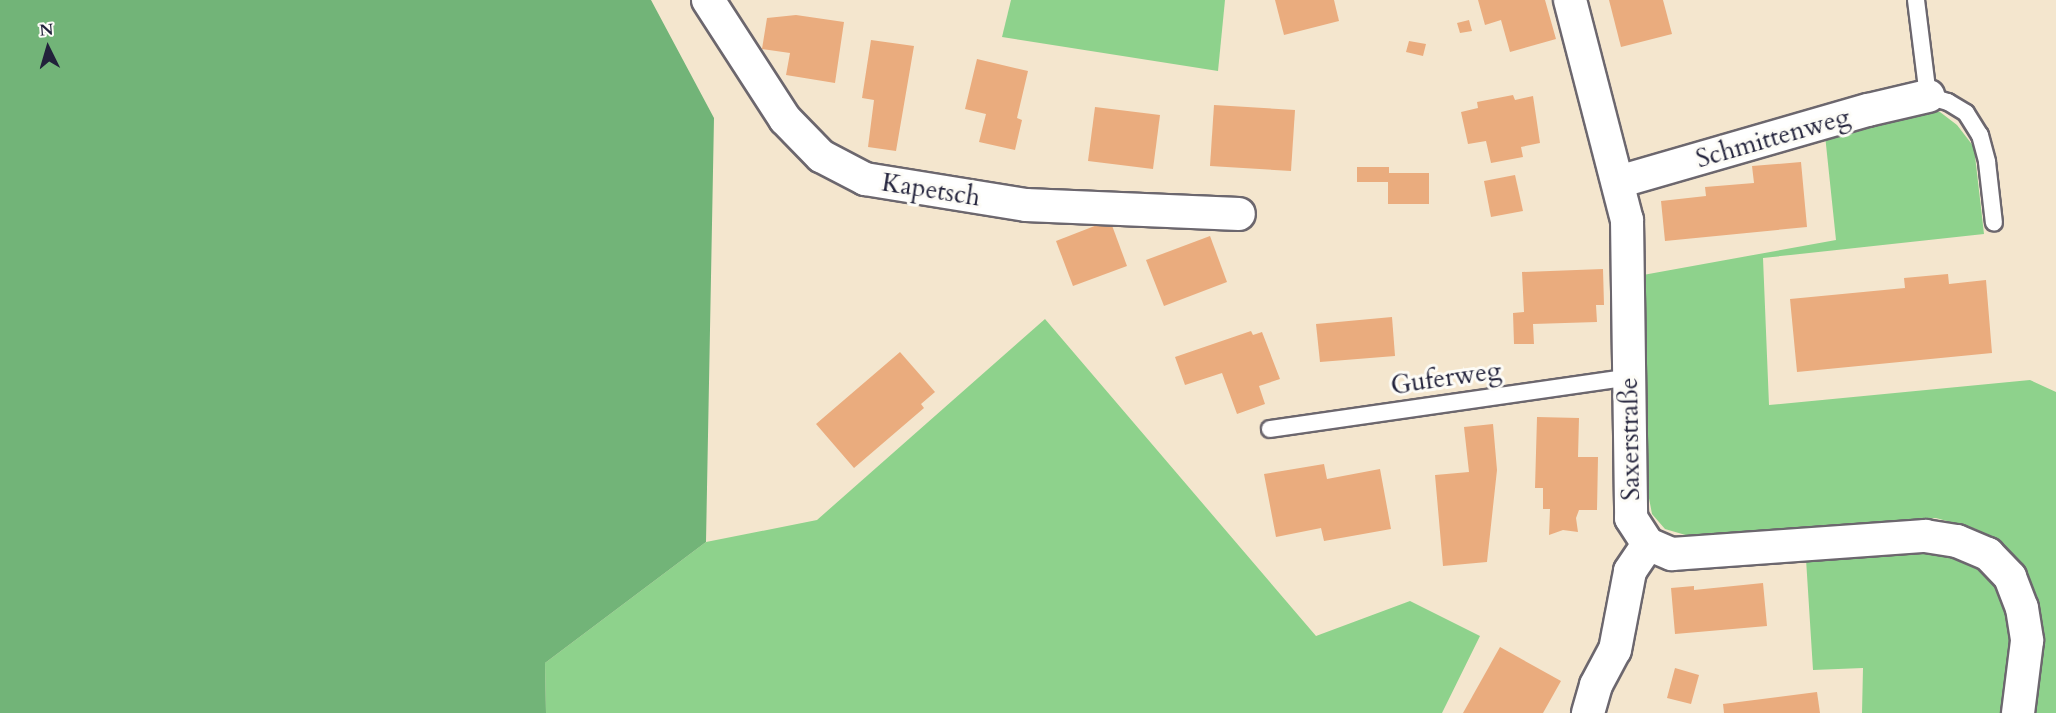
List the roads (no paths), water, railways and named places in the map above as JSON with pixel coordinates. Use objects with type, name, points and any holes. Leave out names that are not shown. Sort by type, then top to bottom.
[{"type":"street","name":"Kapetsch","points":[[708,0],[785,119],[821,156],[865,179],[1026,205],[1239,214]]},
{"type":"street","name":"Saxerstraße","points":[[1570,0],[1618,182],[1628,234],[1631,518],[1648,544]]},
{"type":"street","name":"Schmittenweg","points":[[1618,182],[1868,110],[1928,96]]},
{"type":"street","points":[[1588,713],[1596,685],[1615,650],[1630,571],[1648,544],[1672,554],[1925,536],[1957,541],[1988,555],[2010,578],[2022,608],[2027,641],[2018,713]]},
{"type":"lane","points":[[1916,0],[1928,96],[1948,102],[1966,113],[1980,135],[1987,162],[1994,223]]},
{"type":"lane","name":"Guferweg","points":[[1270,429],[1629,377]]}]
